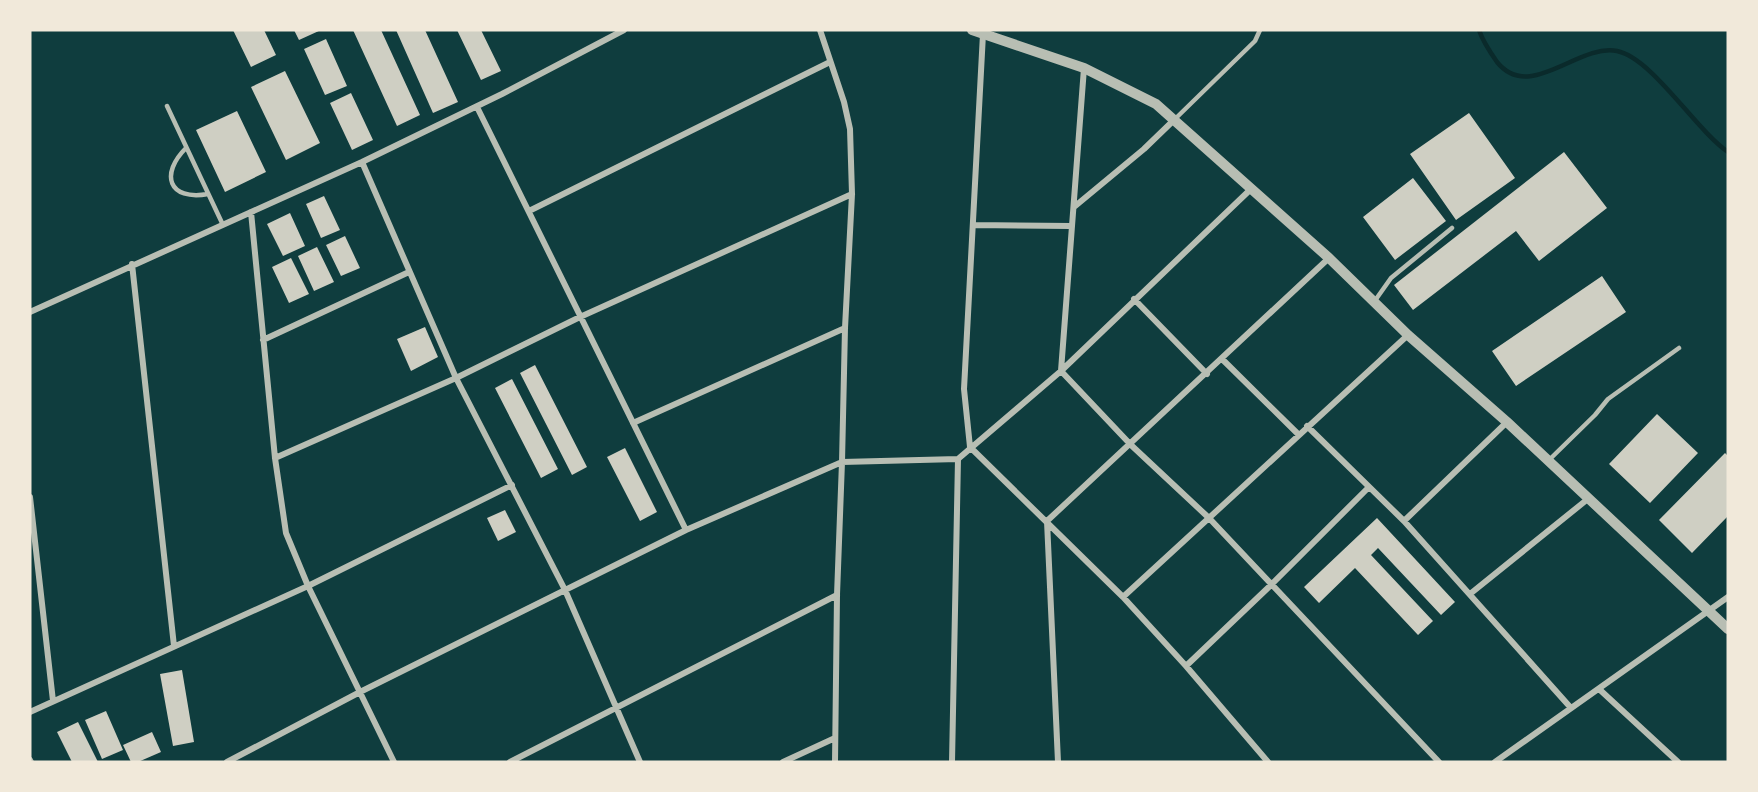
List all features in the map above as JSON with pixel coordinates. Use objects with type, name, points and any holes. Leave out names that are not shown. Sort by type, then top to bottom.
[{"type":"street","points":[[30,312],[362,162],[477,107],[624,30]]},
{"type":"street","points":[[820,30],[850,129],[852,194],[845,328],[837,595],[835,762]]},
{"type":"street","points":[[972,30],[1084,68],[1156,104],[1175,119],[1329,258],[1408,335],[1507,422],[1728,629]]},
{"type":"street","points":[[983,32],[964,389],[970,447],[1123,597],[1269,762]]},
{"type":"street","points":[[528,211],[830,62]]},
{"type":"street","points":[[1084,68],[1061,370],[1131,445],[1209,518],[1439,762]]},
{"type":"street","points":[[477,107],[686,531]]},
{"type":"street","points":[[1074,207],[1175,119]]},
{"type":"street","points":[[362,162],[456,378],[565,590],[640,762]]},
{"type":"street","points":[[226,762],[360,692],[686,531],[842,462],[958,459],[1061,370],[1251,188]]},
{"type":"street","points":[[275,458],[456,378],[580,317],[852,194]]},
{"type":"street","points":[[251,212],[275,458],[286,533],[308,586],[394,762]]},
{"type":"street","points":[[973,225],[1071,226]]},
{"type":"street","points":[[1047,521],[1329,258]]},
{"type":"street","points":[[132,264],[174,645]]},
{"type":"street","points":[[263,340],[409,272]]},
{"type":"street","points":[[1134,299],[1207,374]]},
{"type":"street","points":[[633,423],[845,328]]},
{"type":"street","points":[[1123,597],[1408,335]]},
{"type":"street","points":[[1222,359],[1298,434]]},
{"type":"street","points":[[1404,521],[1507,422]]},
{"type":"street","points":[[1307,426],[1404,521],[1570,708]]},
{"type":"street","points":[[952,762],[958,459]]},
{"type":"street","points":[[30,712],[308,586],[512,485]]},
{"type":"street","points":[[1186,666],[1370,487]]},
{"type":"street","points":[[30,497],[53,701]]},
{"type":"street","points":[[1470,594],[1589,498]]},
{"type":"street","points":[[1047,521],[1058,762]]},
{"type":"street","points":[[510,762],[837,595]]},
{"type":"street","points":[[1496,762],[1504,760],[1570,708],[1728,597]]},
{"type":"street","points":[[1599,689],[1678,762]]},
{"type":"street","points":[[783,762],[835,738]]},
{"type":"lane","points":[[1175,119],[1255,41],[1260,30]]},
{"type":"lane","points":[[166,106],[223,225]]},
{"type":"lane","points":[[186,148],[172,166],[171,175],[174,185],[180,193],[187,196],[208,194]]},
{"type":"lane","points":[[1374,302],[1390,278],[1452,228]]},
{"type":"lane","points":[[1548,461],[1608,399],[1678,348]]},
{"type":"building","points":[[233,30],[264,30],[276,55],[251,67]]},
{"type":"building","points":[[294,30],[321,30],[299,40]]},
{"type":"building","points":[[353,30],[381,30],[420,115],[397,126]]},
{"type":"building","points":[[396,30],[425,30],[458,102],[433,113]]},
{"type":"building","points":[[457,30],[481,30],[501,71],[481,80]]},
{"type":"building","points":[[326,39],[347,86],[325,95],[304,49]]},
{"type":"building","points":[[285,71],[320,143],[286,160],[251,87]]},
{"type":"building","points":[[351,93],[373,140],[352,150],[330,103]]},
{"type":"building","points":[[237,111],[266,172],[225,192],[196,130]]},
{"type":"building","points":[[1469,113],[1515,178],[1456,220],[1410,154]]},
{"type":"building","points":[[1564,152],[1607,208],[1539,261],[1516,231],[1413,310],[1394,285]]},
{"type":"building","points":[[1413,178],[1446,221],[1395,260],[1363,217]]},
{"type":"building","points":[[324,196],[340,230],[321,238],[306,204]]},
{"type":"building","points":[[290,213],[305,246],[283,256],[267,224]]},
{"type":"building","points":[[345,236],[360,268],[341,276],[326,245]]},
{"type":"building","points":[[317,247],[334,282],[314,291],[298,256]]},
{"type":"building","points":[[291,258],[309,294],[289,303],[272,267]]},
{"type":"building","points":[[1602,276],[1626,312],[1516,386],[1492,351]]},
{"type":"building","points":[[425,327],[438,357],[411,371],[397,339]]},
{"type":"building","points":[[535,365],[587,467],[572,475],[520,373]]},
{"type":"building","points":[[512,379],[558,469],[541,478],[495,388]]},
{"type":"building","points":[[1657,414],[1698,453],[1650,503],[1609,464]]},
{"type":"building","points":[[625,448],[657,512],[640,521],[607,457]]},
{"type":"building","points":[[1725,453],[1728,456],[1728,516],[1692,553],[1659,520]]},
{"type":"building","points":[[505,510],[516,532],[498,541],[487,518]]},
{"type":"building","points":[[1377,518],[1455,602],[1441,615],[1378,548],[1371,555],[1433,621],[1418,635],[1355,568],[1319,603],[1304,587]]},
{"type":"building","points":[[182,670],[194,742],[173,746],[160,674]]},
{"type":"building","points":[[106,711],[123,750],[102,759],[85,720]]},
{"type":"building","points":[[78,722],[98,762],[72,762],[57,732]]},
{"type":"building","points":[[152,732],[161,752],[138,762],[131,762],[123,745]]},
{"type":"waterway","points":[[1479,30],[1497,62],[1510,73],[1524,76],[1555,69],[1586,55],[1602,51],[1617,51],[1630,56],[1659,80],[1702,128],[1728,152]]}]
